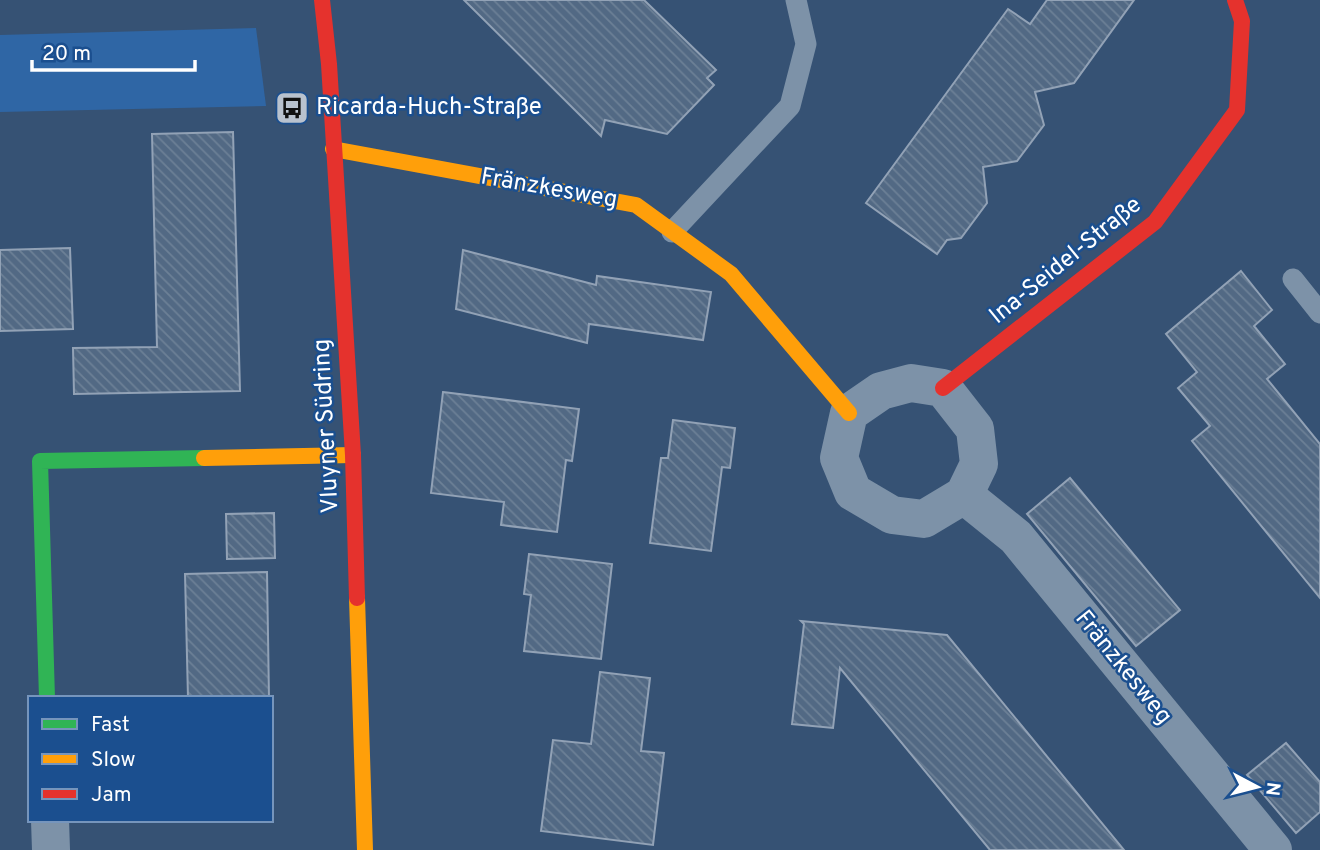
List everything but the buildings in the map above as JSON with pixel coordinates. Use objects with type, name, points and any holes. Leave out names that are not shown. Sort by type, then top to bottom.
[{"type":"street","name":"Vluyner Südring","points":[[322,0],[329,64],[352,456],[365,850]]},
{"type":"street","name":"Ina-Seidel-Straße","points":[[943,388],[1155,222],[1237,110],[1242,21],[1235,0]]},
{"type":"street","name":"Fränzkesweg","points":[[333,149],[636,205],[731,274],[849,413]]},
{"type":"street","points":[[911,383],[943,388],[975,429],[979,464],[964,495],[924,519],[892,515],[853,492],[839,458],[849,413],[881,391],[911,383]]},
{"type":"street","points":[[47,696],[40,461],[352,456]]},
{"type":"street","name":"Fränzkesweg","points":[[964,495],[1016,537],[1273,850]]},
{"type":"street","points":[[50,822],[51,850]]},
{"type":"lane","points":[[673,232],[790,106],[806,44],[796,0]]},
{"type":"lane","points":[[1293,279],[1320,313]]},
{"type":"shaded area","points":[[256,28],[266,106],[0,112],[0,35]]},
{"type":"traffic: fast","points":[[47,696],[40,461],[204,458]]},
{"type":"traffic: slow","points":[[333,149],[636,205],[731,274],[849,413]]},
{"type":"traffic: slow","points":[[204,458],[353,455]]},
{"type":"traffic: slow","points":[[357,598],[365,850]]},
{"type":"traffic: jam","points":[[322,0],[329,64],[353,455],[357,598]]},
{"type":"traffic: jam","points":[[943,388],[1155,222],[1237,110],[1242,21],[1235,0]]},
{"type":"place","name":"Ricarda-Huch-Straße","points":[[292,108]]}]
